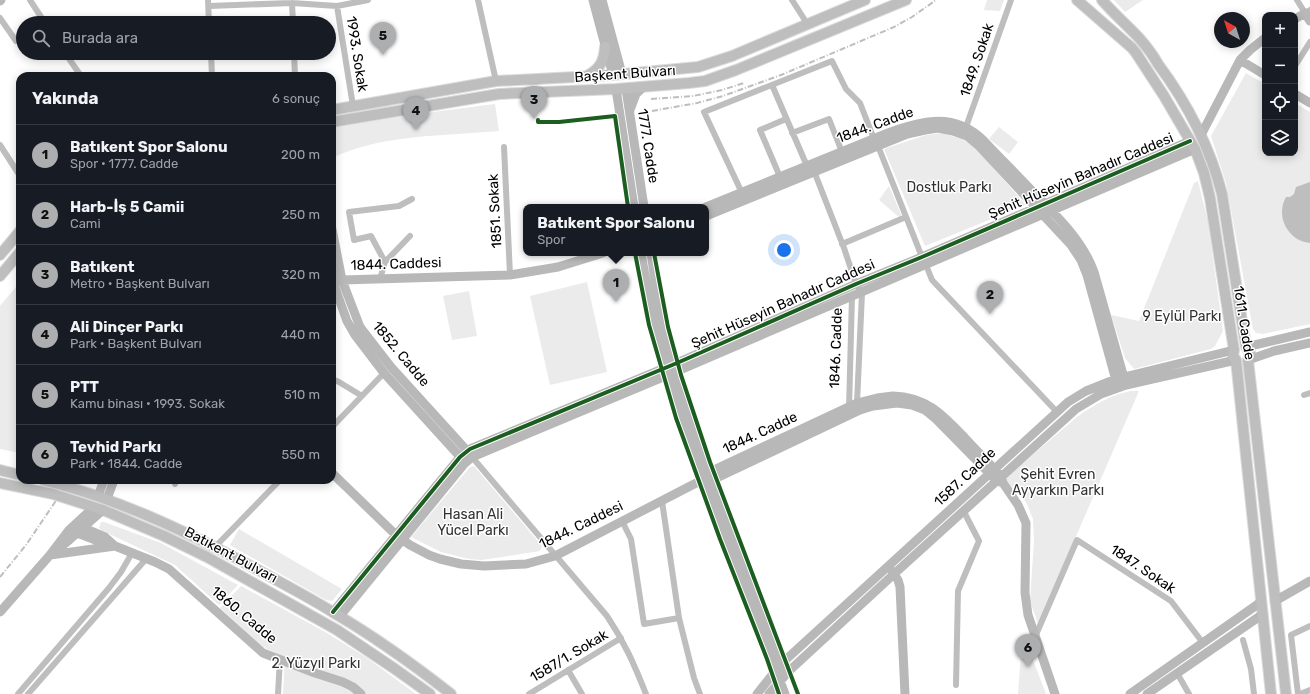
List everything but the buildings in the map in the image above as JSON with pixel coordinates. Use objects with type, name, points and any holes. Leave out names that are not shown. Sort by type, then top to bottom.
[{"type":"main road","name":"Başkent Bulvarı","points":[[336,109],[496,81],[691,68],[723,60],[865,0]]},
{"type":"main road","name":"Başkent Bulvarı","points":[[336,121],[499,94],[621,89],[689,83],[715,78],[906,0]]},
{"type":"main road","name":"1611. Cadde","points":[[1078,0],[1134,51],[1163,93],[1192,145],[1204,173],[1209,192],[1235,355],[1271,694]]},
{"type":"main road","name":"1611. Cadde","points":[[1102,0],[1143,43],[1175,86],[1201,134],[1213,160],[1222,194],[1246,347],[1250,353],[1248,360],[1286,694]]},
{"type":"main road","points":[[587,76],[602,64],[605,56],[605,47]]},
{"type":"main road","points":[[617,74],[621,89]]},
{"type":"main road","points":[[0,255],[16,236]]},
{"type":"main road","points":[[0,276],[16,257]]},
{"type":"main road","points":[[1246,347],[1241,346],[1235,355],[1241,363],[1248,360]]},
{"type":"main road","points":[[0,470],[16,474]]},
{"type":"main road","name":"Batıkent Bulvarı","points":[[0,483],[53,494],[98,508],[164,536],[207,557],[318,618],[430,694]]},
{"type":"main road","name":"Batıkent Bulvarı","points":[[56,484],[102,498],[171,525],[215,547],[337,614],[403,658],[451,694]]},
{"type":"main road","points":[[98,508],[102,498]]},
{"type":"street","points":[[30,0],[40,16]]},
{"type":"street","points":[[209,16],[208,3],[312,2],[337,6],[368,0]]},
{"type":"street","points":[[478,0],[496,81]]},
{"type":"street","points":[[593,0],[605,47],[617,74]]},
{"type":"street","points":[[602,0],[617,74]]},
{"type":"street","points":[[792,0],[808,25]]},
{"type":"street","name":"1849. Sokak","points":[[966,127],[1011,0]]},
{"type":"street","points":[[1297,0],[1308,14],[1298,18]]},
{"type":"street","points":[[292,3],[293,16]]},
{"type":"street","name":"1993. Sokak","points":[[337,6],[353,106]]},
{"type":"street","points":[[0,18],[16,41]]},
{"type":"street","points":[[1201,134],[1240,60],[1262,40]]},
{"type":"street","points":[[1298,61],[1310,42]]},
{"type":"street","points":[[70,60],[78,72]]},
{"type":"street","points":[[211,60],[212,72]]},
{"type":"street","points":[[294,60],[295,72]]},
{"type":"street","points":[[1240,60],[1262,74]]},
{"type":"street","points":[[742,193],[704,112],[832,61],[846,89],[860,103],[932,280],[1056,412]]},
{"type":"street","points":[[772,85],[792,133],[811,167],[842,244],[856,284],[862,293]]},
{"type":"street","points":[[629,112],[634,98],[643,87]]},
{"type":"street","name":"1777. Cadde","points":[[621,89],[629,112],[644,204]]},
{"type":"street","name":"1777. Cadde","points":[[621,89],[634,204]]},
{"type":"street","points":[[1298,96],[1310,103]]},
{"type":"street","points":[[780,177],[760,130],[786,119]]},
{"type":"street","points":[[792,133],[830,119],[842,152]]},
{"type":"street","name":"1844. Cadde","points":[[709,207],[780,177],[811,167],[876,142],[910,126],[928,122],[944,121],[966,127],[981,138],[1047,213],[1077,240],[1089,259],[1121,382]]},
{"type":"street","name":"1844. Cadde","points":[[709,215],[842,152],[907,134],[925,130],[944,129],[967,136],[1041,205]]},
{"type":"street","points":[[0,145],[16,170]]},
{"type":"street","name":"Şehit Hüseyin Bahadır Caddesi","points":[[337,614],[466,457],[670,370],[862,293],[924,261],[1041,205],[1192,145]]},
{"type":"street","name":"Şehit Hüseyin Bahadır Caddesi","points":[[670,370],[856,284],[924,261],[1047,213],[1192,145]]},
{"type":"street","name":"1851. Sokak","points":[[504,147],[510,275]]},
{"type":"street","points":[[385,262],[371,236],[354,240],[349,212],[399,206],[412,199]]},
{"type":"street","points":[[842,244],[906,217]]},
{"type":"street","points":[[380,279],[385,262],[410,236]]},
{"type":"street","name":"1844. Caddesi","points":[[336,280],[510,275],[558,267],[593,256]]},
{"type":"street","points":[[642,256],[653,320],[706,478],[779,667],[792,694]]},
{"type":"street","points":[[651,256],[670,370]]},
{"type":"street","name":"1852. Cadde","points":[[336,282],[366,336],[466,457]]},
{"type":"street","name":"1852. Cadde","points":[[336,283],[350,327],[355,335],[384,373],[466,457]]},
{"type":"street","name":"1846. Cadde","points":[[849,410],[851,297],[856,284]]},
{"type":"street","name":"1846. Cadde","points":[[859,406],[862,293]]},
{"type":"street","points":[[1246,347],[1310,332]]},
{"type":"street","points":[[1248,360],[1274,351],[1310,343]]},
{"type":"street","name":"1587. Cadde","points":[[769,694],[783,677],[891,570],[963,510],[997,476],[1056,412],[1068,402],[1086,391],[1235,355]]},
{"type":"street","points":[[336,423],[384,373]]},
{"type":"street","points":[[336,381],[362,396]]},
{"type":"street","name":"1587. Cadde","points":[[757,694],[779,667],[1070,413],[1121,382]]},
{"type":"street","name":"1844. Cadde","points":[[706,478],[877,398],[893,396],[909,397],[926,403],[942,415],[997,476],[1018,505],[1026,523],[1026,604],[1035,637],[1055,694]]},
{"type":"street","points":[[466,457],[607,616],[634,662],[646,694]]},
{"type":"street","name":"1844. Caddesi","points":[[336,477],[399,537],[429,555],[451,562],[471,565],[519,564],[555,556],[706,478]]},
{"type":"street","points":[[102,498],[104,484]]},
{"type":"street","points":[[102,498],[111,484]]},
{"type":"street","points":[[215,547],[276,484]]},
{"type":"street","points":[[662,501],[678,618],[694,678],[700,694]]},
{"type":"street","points":[[0,612],[50,555],[98,508]]},
{"type":"street","points":[[956,685],[958,591],[979,541],[963,510]]},
{"type":"street","points":[[622,521],[631,539],[644,624],[678,618]]},
{"type":"street","name":"1860. Cadde","points":[[76,529],[169,569],[257,648],[266,654],[343,682],[362,694]]},
{"type":"street","name":"1847. Sokak","points":[[1035,637],[1077,540],[1171,601],[1203,643]]},
{"type":"street","points":[[50,555],[115,546]]},
{"type":"street","points":[[18,694],[109,588],[121,572],[132,553]]},
{"type":"street","points":[[28,694],[146,559]]},
{"type":"street","points":[[891,570],[898,580],[900,587],[905,694]]},
{"type":"street","points":[[1275,601],[1310,581]]},
{"type":"street","points":[[1130,694],[1261,602]]},
{"type":"street","points":[[1147,694],[1263,614]]},
{"type":"street","points":[[1310,626],[1291,635],[1299,694],[1310,690]]},
{"type":"street","name":"1587/1. Sokak","points":[[529,694],[621,638]]},
{"type":"street","points":[[1243,640],[1251,669],[1254,694]]},
{"type":"street","points":[[278,694],[280,659]]},
{"type":"street","points":[[568,670],[582,694]]},
{"type":"street","points":[[1177,673],[1189,694]]},
{"type":"street","points":[[783,677],[786,694]]},
{"type":"green space","points":[[987,0],[1004,0],[1000,11],[984,10]]},
{"type":"green space","points":[[1114,0],[1143,0],[1125,12]]},
{"type":"green space","points":[[1246,73],[1262,82],[1262,156],[1298,156],[1298,105],[1310,112],[1310,324],[1263,334],[1256,333],[1253,329],[1226,183],[1211,136]]},
{"type":"green space","points":[[495,104],[499,131],[436,135],[393,140],[351,150],[336,156],[336,127],[417,114]]},
{"type":"green space","points":[[999,127],[1018,142],[1009,154],[989,139]]},
{"type":"green space","name":"Dostluk Parkı","points":[[942,133],[962,139],[976,148],[1026,205],[925,246],[884,149],[926,135]]},
{"type":"green space","name":"9 Eylül Parkı","points":[[1198,181],[1208,222],[1223,331],[1215,346],[1211,349],[1134,369],[1125,358],[1111,315],[1139,321],[1194,183]]},
{"type":"green space","points":[[889,186],[902,217],[900,218],[879,200]]},
{"type":"green space","points":[[587,282],[607,372],[550,385],[530,296]]},
{"type":"green space","points":[[16,287],[16,452],[0,449],[0,306]]},
{"type":"green space","points":[[469,291],[477,336],[452,340],[443,296]]},
{"type":"green space","name":"Şehit Evren Ayyarkın Parkı","points":[[1131,391],[1139,391],[1038,624],[1030,601],[1034,541],[1033,519],[1026,502],[1004,479],[1077,417],[1109,398]]},
{"type":"green space","name":"Hasan Ali Yücel Parkı","points":[[474,466],[542,546],[540,551],[482,560],[469,559],[441,552],[411,537],[470,467]]},
{"type":"green space","points":[[101,522],[161,543],[238,585],[219,605],[175,565],[101,530],[99,528]]},
{"type":"green space","points":[[239,529],[342,589],[332,601],[326,600],[230,545]]},
{"type":"green space","name":"2. Yüzyıl Parkı","points":[[241,586],[327,633],[367,658],[416,694],[283,694],[285,657],[261,645],[220,608]]},
{"type":"green space","points":[[1025,639],[1046,694],[1018,694],[1022,640]]},
{"type":"shaded area","points":[[1310,182],[1310,243],[1295,238],[1290,233],[1283,219],[1282,212],[1286,197],[1290,197],[1294,194],[1296,187]]},
{"type":"railway","points":[[652,111],[697,103],[723,96],[781,75],[894,27],[912,17],[936,0]]},
{"type":"railway","points":[[651,99],[693,96],[722,90],[744,83]]},
{"type":"railway","points":[[0,577],[26,545],[67,484]]},
{"type":"cycle path","points":[[538,120],[538,122],[559,122],[615,116],[628,204]]},
{"type":"cycle path","points":[[333,612],[460,457],[470,449],[677,363],[856,284],[1190,141]]},
{"type":"cycle path","points":[[636,256],[649,325],[676,418],[779,694]]},
{"type":"cycle path","points":[[655,256],[668,327],[681,375],[710,462],[798,694]]},
{"type":"place","name":"PTT","points":[[383,55]]},
{"type":"place","name":"Batıkent","points":[[534,119]]},
{"type":"place","name":"Ali Dinçer Parkı","points":[[416,130]]},
{"type":"place","name":"Batıkent Spor Salonu","points":[[616,302]]},
{"type":"place","name":"Harb-İş 5 Camii","points":[[990,314]]},
{"type":"place","name":"Tevhid Parkı","points":[[1028,667]]}]
